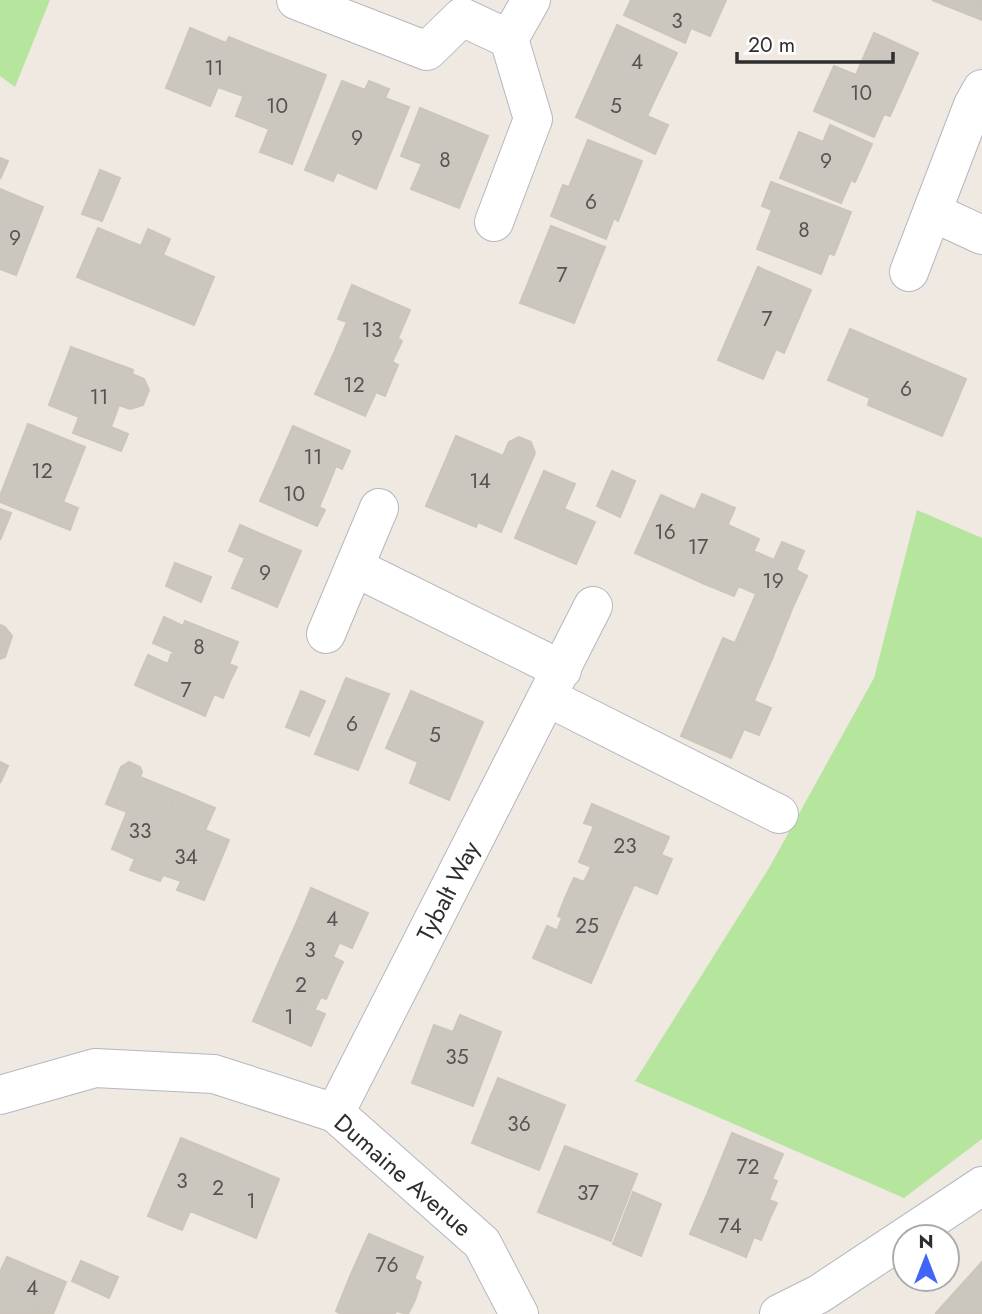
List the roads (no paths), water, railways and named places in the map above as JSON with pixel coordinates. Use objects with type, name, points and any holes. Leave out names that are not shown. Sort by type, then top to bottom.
[{"type":"street","points":[[296,0],[428,51],[462,18],[509,39]]},
{"type":"street","points":[[494,222],[533,119],[509,39],[531,0]]},
{"type":"street","points":[[909,272],[973,105],[982,89]]},
{"type":"street","points":[[932,212],[982,234]]},
{"type":"street","points":[[326,634],[379,508]]},
{"type":"street","points":[[354,567],[779,814]]},
{"type":"street","name":"Tybalt Way","points":[[335,1113],[593,606]]},
{"type":"street","name":"Dumaine Avenue","points":[[0,1095],[95,1068],[214,1074],[335,1113],[482,1242],[519,1314]]},
{"type":"street","points":[[779,1314],[819,1294],[982,1186]]}]
